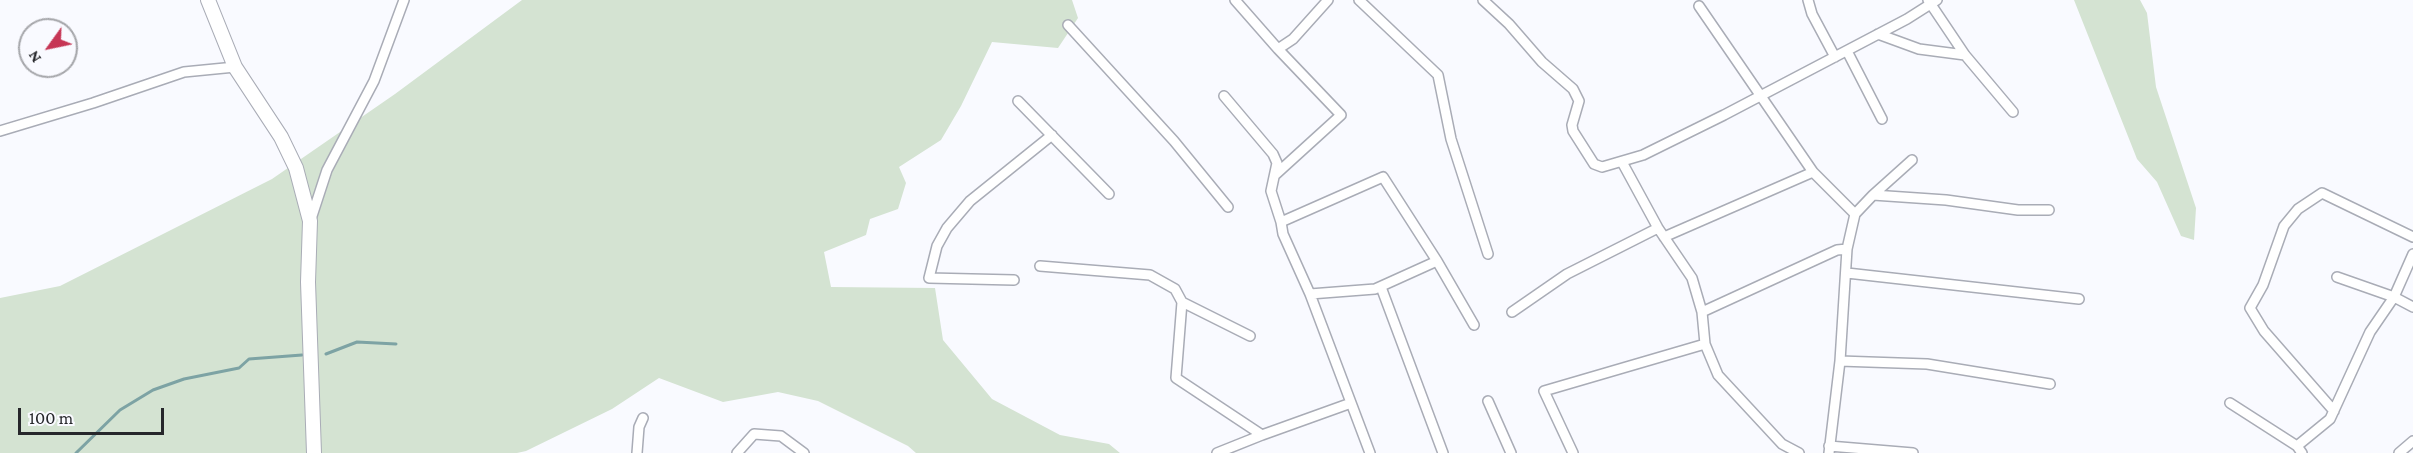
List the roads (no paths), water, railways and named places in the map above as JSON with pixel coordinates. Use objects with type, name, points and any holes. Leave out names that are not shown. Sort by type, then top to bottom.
[{"type":"street","points":[[207,0],[235,67],[281,137],[296,168],[310,221],[309,282],[314,453]]},
{"type":"street","points":[[310,221],[327,170],[374,81],[404,0]]},
{"type":"street","points":[[1235,0],[1278,50],[1341,115],[1275,175]]},
{"type":"street","points":[[1278,50],[1293,39],[1328,0]]},
{"type":"street","points":[[1359,0],[1438,75],[1451,139],[1488,254]]},
{"type":"street","points":[[1483,0],[1509,24],[1542,62],[1573,88],[1579,100],[1572,125],[1594,164],[1602,167],[1622,162],[1662,146],[1847,51],[1932,1],[1965,55],[2013,112]]},
{"type":"street","points":[[1808,0],[1812,14],[1835,57]]},
{"type":"street","points":[[1699,6],[1813,172],[1855,214]]},
{"type":"street","points":[[1068,25],[1174,141],[1228,207]]},
{"type":"street","points":[[1878,34],[1919,49],[1965,55]]},
{"type":"street","points":[[1847,51],[1882,119]]},
{"type":"street","points":[[0,131],[93,103],[183,72],[235,67]]},
{"type":"street","points":[[1224,96],[1273,154],[1277,163],[1271,191],[1283,234],[1310,294],[1370,453]]},
{"type":"street","points":[[1018,101],[1109,194]]},
{"type":"street","points":[[1014,280],[929,278],[938,246],[947,228],[970,201],[1052,135]]},
{"type":"street","points":[[1912,160],[1855,214],[1847,249],[1840,361],[1829,449],[1913,453]]},
{"type":"street","points":[[1622,162],[1658,228],[1692,278],[1702,312],[1705,344],[1718,375],[1782,444],[1799,453]]},
{"type":"street","points":[[1664,237],[1813,172]]},
{"type":"street","points":[[1281,222],[1383,177],[1437,261],[1474,325]]},
{"type":"street","points":[[2334,411],[2264,331],[2250,308],[2263,285],[2284,226],[2298,209],[2322,192],[2413,237]]},
{"type":"street","points":[[1873,195],[1946,200],[2018,210],[2049,210]]},
{"type":"street","points":[[1512,312],[1567,274],[1658,228]]},
{"type":"street","points":[[1702,312],[1837,250],[1847,249]]},
{"type":"street","points":[[2230,403],[2299,450],[2330,419],[2370,332],[2394,297],[2413,254]]},
{"type":"street","points":[[1310,294],[1381,287],[1437,261]]},
{"type":"street","points":[[1040,266],[1150,275],[1175,289],[1182,302],[1176,378],[1262,435]]},
{"type":"street","points":[[1847,273],[2079,299]]},
{"type":"street","points":[[2337,277],[2394,297],[2413,307]]},
{"type":"street","points":[[1381,287],[1443,453]]},
{"type":"street","points":[[1182,302],[1250,336]]},
{"type":"street","points":[[1574,453],[1544,391],[1705,344]]},
{"type":"street","points":[[1840,361],[1926,364],[2050,384]]},
{"type":"street","points":[[1488,402],[1511,453]]},
{"type":"street","points":[[1217,453],[1350,403]]},
{"type":"street","points":[[638,453],[639,427],[643,418]]},
{"type":"street","points":[[737,453],[754,434],[781,436],[804,453]]},
{"type":"street","points":[[2399,453],[2413,441]]},
{"type":"waterway","points":[[326,354],[357,342],[396,344]]},
{"type":"waterway","points":[[76,453],[120,410],[153,390],[184,379],[239,368],[249,359],[302,355]]}]
